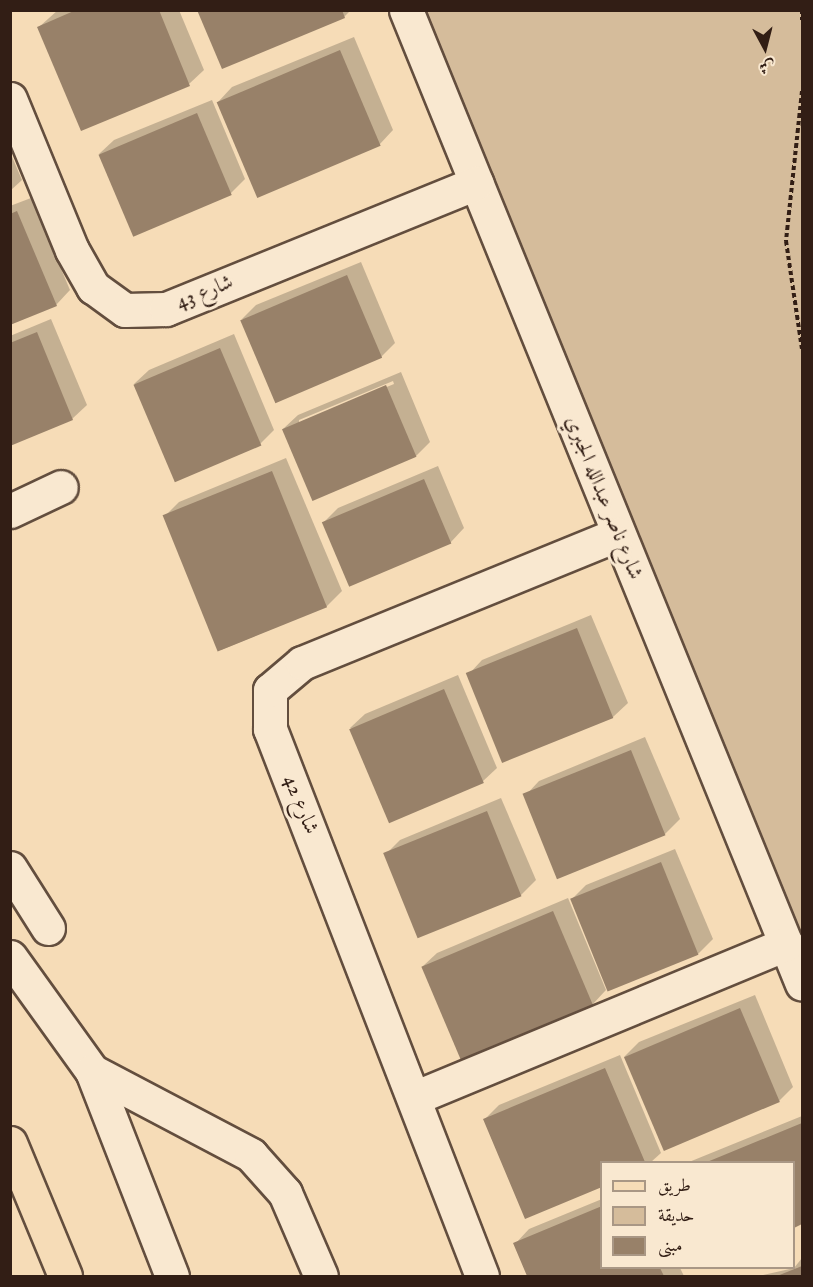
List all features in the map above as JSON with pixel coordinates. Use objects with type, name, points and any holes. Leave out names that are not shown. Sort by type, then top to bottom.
[{"type":"main road","points":[[10,1143],[65,1276]]},
{"type":"street","name":"شارع ناصر عبدالله الجبري","points":[[406,10],[802,984]]},
{"type":"street","name":"شارع 43","points":[[10,99],[72,250],[93,287],[124,309],[166,309],[476,183]]},
{"type":"street","points":[[10,511],[61,487]]},
{"type":"street","name":"شارع 42","points":[[482,1276],[270,729],[270,690],[302,663],[618,534]]},
{"type":"street","points":[[10,868],[48,928]]},
{"type":"street","points":[[414,1098],[786,944]]},
{"type":"street","points":[[10,957],[92,1071],[172,1276]]},
{"type":"street","points":[[92,1071],[251,1155],[285,1193],[321,1276]]},
{"type":"path","points":[[802,10],[802,20]]},
{"type":"path","points":[[802,91],[786,241],[802,349]]},
{"type":"green space","points":[[407,11],[802,11],[802,984]]},
{"type":"building","points":[[76,10],[159,10],[190,86],[81,131],[37,27]]},
{"type":"building","points":[[197,10],[342,10],[345,18],[222,69]]},
{"type":"building","points":[[340,50],[381,146],[257,198],[217,102]]},
{"type":"building","points":[[197,113],[232,195],[133,237],[99,155]]},
{"type":"building","points":[[17,211],[57,306],[10,325],[10,214]]},
{"type":"building","points":[[347,275],[382,358],[275,403],[240,320]]},
{"type":"building","points":[[37,332],[73,420],[10,446],[10,343]]},
{"type":"building","points":[[220,348],[261,446],[175,482],[133,385]]},
{"type":"building","points":[[386,385],[416,457],[312,501],[282,429]]},
{"type":"building","points":[[272,471],[327,607],[218,651],[163,515]]},
{"type":"building","points":[[424,479],[451,543],[349,587],[322,522]]},
{"type":"building","points":[[577,628],[613,718],[502,763],[466,673]]},
{"type":"building","points":[[444,689],[484,783],[389,823],[349,729]]},
{"type":"building","points":[[631,750],[665,835],[557,879],[523,794]]},
{"type":"building","points":[[487,811],[521,896],[418,938],[383,853]]},
{"type":"building","points":[[661,862],[698,955],[608,991],[570,899]]},
{"type":"building","points":[[553,911],[593,1006],[462,1062],[421,967]]},
{"type":"building","points":[[740,1008],[780,1102],[664,1151],[624,1057]]},
{"type":"building","points":[[605,1068],[645,1161],[600,1161],[600,1188],[525,1219],[483,1119]]},
{"type":"building","points":[[802,1123],[802,1224],[795,1228],[795,1161],[709,1161]]},
{"type":"building","points":[[600,1207],[600,1269],[660,1269],[664,1276],[527,1276],[513,1243]]},
{"type":"building","points":[[802,1266],[802,1276],[777,1276],[795,1269]]}]
